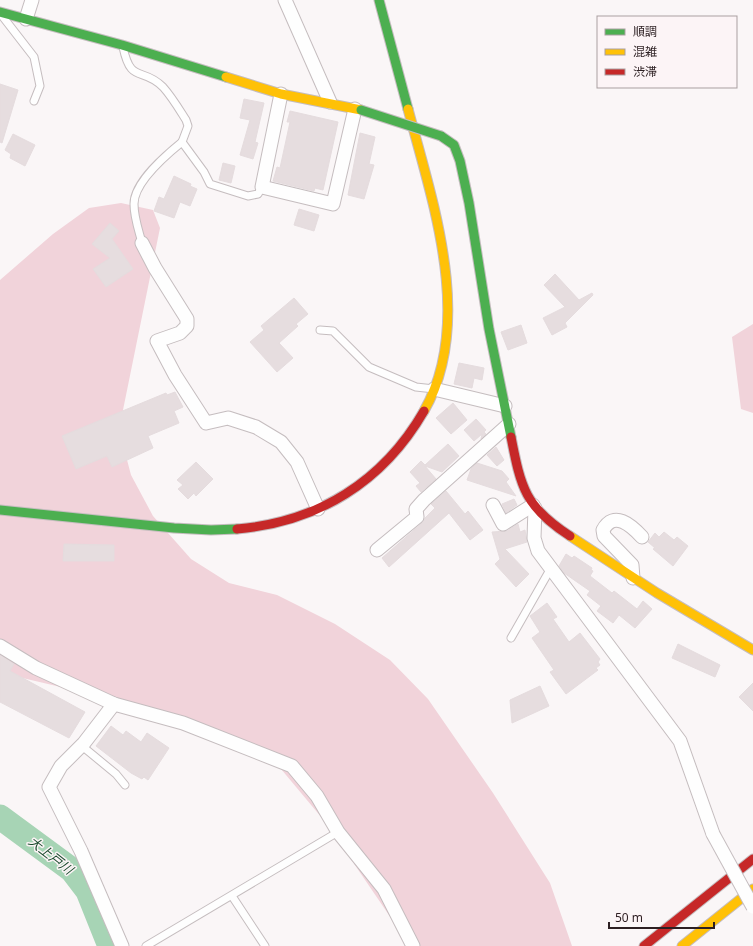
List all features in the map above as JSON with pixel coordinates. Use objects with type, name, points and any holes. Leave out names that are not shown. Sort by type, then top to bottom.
[{"type":"main road","points":[[0,510],[173,529],[225,530],[283,522],[318,510],[342,498],[376,473],[411,432],[434,389],[441,363],[445,335],[447,293],[433,198],[379,0]]},
{"type":"main road","points":[[0,12],[122,45],[281,94],[330,102],[446,137],[454,145],[464,179],[489,329],[505,406],[521,480],[534,507],[554,525],[633,578],[753,650]]},
{"type":"main road","points":[[644,946],[753,860]]},
{"type":"main road","points":[[682,946],[753,889]]},
{"type":"street","points":[[26,19],[32,0]]},
{"type":"street","points":[[285,0],[330,102]]},
{"type":"street","points":[[281,94],[262,187],[333,204],[358,110]]},
{"type":"street","points":[[142,243],[155,268],[187,319],[187,326],[180,333],[158,341],[175,375],[206,423],[228,418],[256,427],[281,442],[297,462],[318,510]]},
{"type":"street","points":[[434,389],[505,406]]},
{"type":"street","points":[[377,550],[417,518],[416,508],[509,424]]},
{"type":"street","points":[[493,505],[503,524],[534,507],[534,538],[538,551],[680,741],[713,834],[753,907]]},
{"type":"street","points":[[633,578],[632,565],[604,536],[603,530],[612,520],[618,519],[628,523],[642,537]]},
{"type":"street","points":[[0,646],[36,668],[114,704],[183,723],[292,766],[317,796],[338,832],[384,889],[413,946]]},
{"type":"street","points":[[114,704],[82,746],[61,766],[50,787],[81,851],[122,946]]},
{"type":"lane","points":[[0,12],[34,57],[40,86],[34,101]]},
{"type":"lane","points":[[122,45],[129,67],[135,73],[153,79],[163,87],[186,120],[188,126],[182,142],[146,176],[136,193],[134,203],[136,220],[142,243]]},
{"type":"lane","points":[[182,142],[204,172],[210,184],[248,196],[258,194],[262,187]]},
{"type":"lane","points":[[320,330],[333,331],[369,367],[416,387],[434,389]]},
{"type":"lane","points":[[511,638],[551,568]]},
{"type":"lane","points":[[82,746],[116,774],[125,785]]},
{"type":"lane","points":[[146,946],[338,832]]},
{"type":"lane","points":[[232,896],[265,946]]},
{"type":"shaded area","points":[[121,203],[153,210],[160,228],[123,410],[122,441],[131,475],[153,516],[191,559],[229,583],[277,595],[335,624],[390,660],[428,699],[493,793],[550,883],[572,946],[410,946],[327,824],[281,769],[242,741],[99,696],[14,676],[0,669],[0,280],[53,234],[89,208]]},
{"type":"shaded area","points":[[753,324],[753,413],[741,409],[732,337]]},
{"type":"building","points":[[0,84],[18,90],[2,143],[0,142]]},
{"type":"building","points":[[244,99],[264,103],[255,142],[258,143],[253,159],[240,155],[250,120],[240,118]]},
{"type":"building","points":[[290,111],[338,122],[323,190],[315,188],[314,191],[273,181],[277,167],[280,168],[290,122],[287,122]]},
{"type":"building","points":[[360,133],[375,137],[369,164],[374,165],[364,199],[348,195]]},
{"type":"building","points":[[13,134],[35,145],[25,166],[10,158],[11,154],[5,150]]},
{"type":"building","points":[[223,163],[235,166],[231,183],[219,180]]},
{"type":"building","points":[[174,176],[191,184],[190,186],[197,189],[190,206],[180,202],[174,218],[154,211],[159,197],[164,199]]},
{"type":"building","points":[[299,209],[319,215],[314,231],[294,225]]},
{"type":"building","points":[[110,223],[119,231],[112,239],[133,269],[106,287],[93,269],[110,258],[92,244]]},
{"type":"building","points":[[555,274],[579,300],[592,293],[593,295],[565,323],[567,327],[552,335],[543,318],[565,307],[544,285]]},
{"type":"building","points":[[294,298],[308,314],[296,324],[298,326],[279,343],[293,358],[277,372],[250,342],[264,330],[261,326]]},
{"type":"building","points":[[521,325],[527,343],[508,350],[501,332]]},
{"type":"building","points":[[459,363],[484,368],[482,380],[474,378],[472,388],[454,384]]},
{"type":"building","points":[[175,392],[183,407],[174,411],[179,423],[148,436],[153,448],[112,467],[107,456],[76,469],[62,436],[166,393],[167,395]]},
{"type":"building","points":[[453,403],[467,420],[451,434],[436,418]]},
{"type":"building","points":[[476,419],[486,430],[484,432],[486,434],[481,439],[482,434],[474,441],[464,430]]},
{"type":"building","points":[[448,444],[459,456],[442,472],[425,466],[436,479],[421,492],[416,486],[420,483],[410,472],[421,461],[425,465]]},
{"type":"building","points":[[496,447],[504,460],[497,466],[487,455]]},
{"type":"building","points":[[196,462],[213,479],[196,496],[194,493],[188,499],[178,489],[183,485],[177,480]]},
{"type":"building","points":[[477,463],[502,471],[509,479],[506,482],[516,496],[467,480],[471,469]]},
{"type":"building","points":[[446,491],[465,514],[468,511],[483,530],[470,540],[449,513],[389,567],[382,558],[422,523],[435,508],[431,504]]},
{"type":"building","points":[[514,499],[517,505],[506,513],[502,504]]},
{"type":"building","points":[[518,524],[520,532],[525,530],[527,542],[505,549],[529,574],[516,587],[495,564],[500,559],[492,532],[507,531]]},
{"type":"building","points":[[664,532],[674,540],[677,537],[688,546],[673,566],[653,549],[655,548],[648,542],[655,533],[659,537]]},
{"type":"building","points":[[64,544],[114,545],[114,561],[63,561]]},
{"type":"building","points":[[566,554],[572,558],[574,556],[592,568],[591,570],[593,571],[590,576],[612,593],[614,591],[637,609],[643,601],[652,609],[635,628],[619,615],[613,623],[597,611],[601,606],[587,595],[590,591],[564,573],[559,566]]},
{"type":"building","points":[[547,603],[557,617],[553,619],[569,642],[580,633],[600,659],[598,662],[600,665],[596,668],[598,670],[566,694],[550,672],[554,670],[532,638],[540,632],[530,616]]},
{"type":"building","points":[[678,644],[720,665],[715,677],[672,658]]},
{"type":"building","points":[[0,655],[14,664],[10,671],[85,712],[69,738],[0,702]]},
{"type":"building","points":[[753,683],[753,711],[739,697]]},
{"type":"building","points":[[540,686],[549,706],[512,723],[510,700]]},
{"type":"building","points":[[111,726],[123,735],[126,731],[141,742],[147,733],[169,748],[148,780],[144,777],[142,779],[131,773],[96,746]]},
{"type":"waterway","name":"大上戸川","points":[[0,817],[72,870],[88,891],[110,946]]},
{"type":"traffic: fast","points":[[379,0],[408,109]]},
{"type":"traffic: fast","points":[[0,12],[122,45],[226,77]]},
{"type":"traffic: fast","points":[[361,110],[441,136]]},
{"type":"traffic: fast","points":[[441,136],[454,145],[460,161],[469,203],[489,329],[511,437]]},
{"type":"traffic: fast","points":[[0,510],[174,528],[211,530],[237,529]]},
{"type":"traffic: slow","points":[[226,77],[281,94],[361,110]]},
{"type":"traffic: slow","points":[[408,109],[437,221],[444,261],[448,300],[446,339],[439,376],[424,411]]},
{"type":"traffic: slow","points":[[570,536],[657,593],[753,650]]},
{"type":"traffic: slow","points":[[682,946],[753,889]]},
{"type":"traffic: jam","points":[[237,529],[267,525],[295,518],[346,494],[368,478],[389,458],[408,436],[424,411]]},
{"type":"traffic: jam","points":[[511,437],[518,470],[527,495],[543,515],[555,526],[570,536]]},
{"type":"traffic: jam","points":[[644,946],[753,859]]}]
